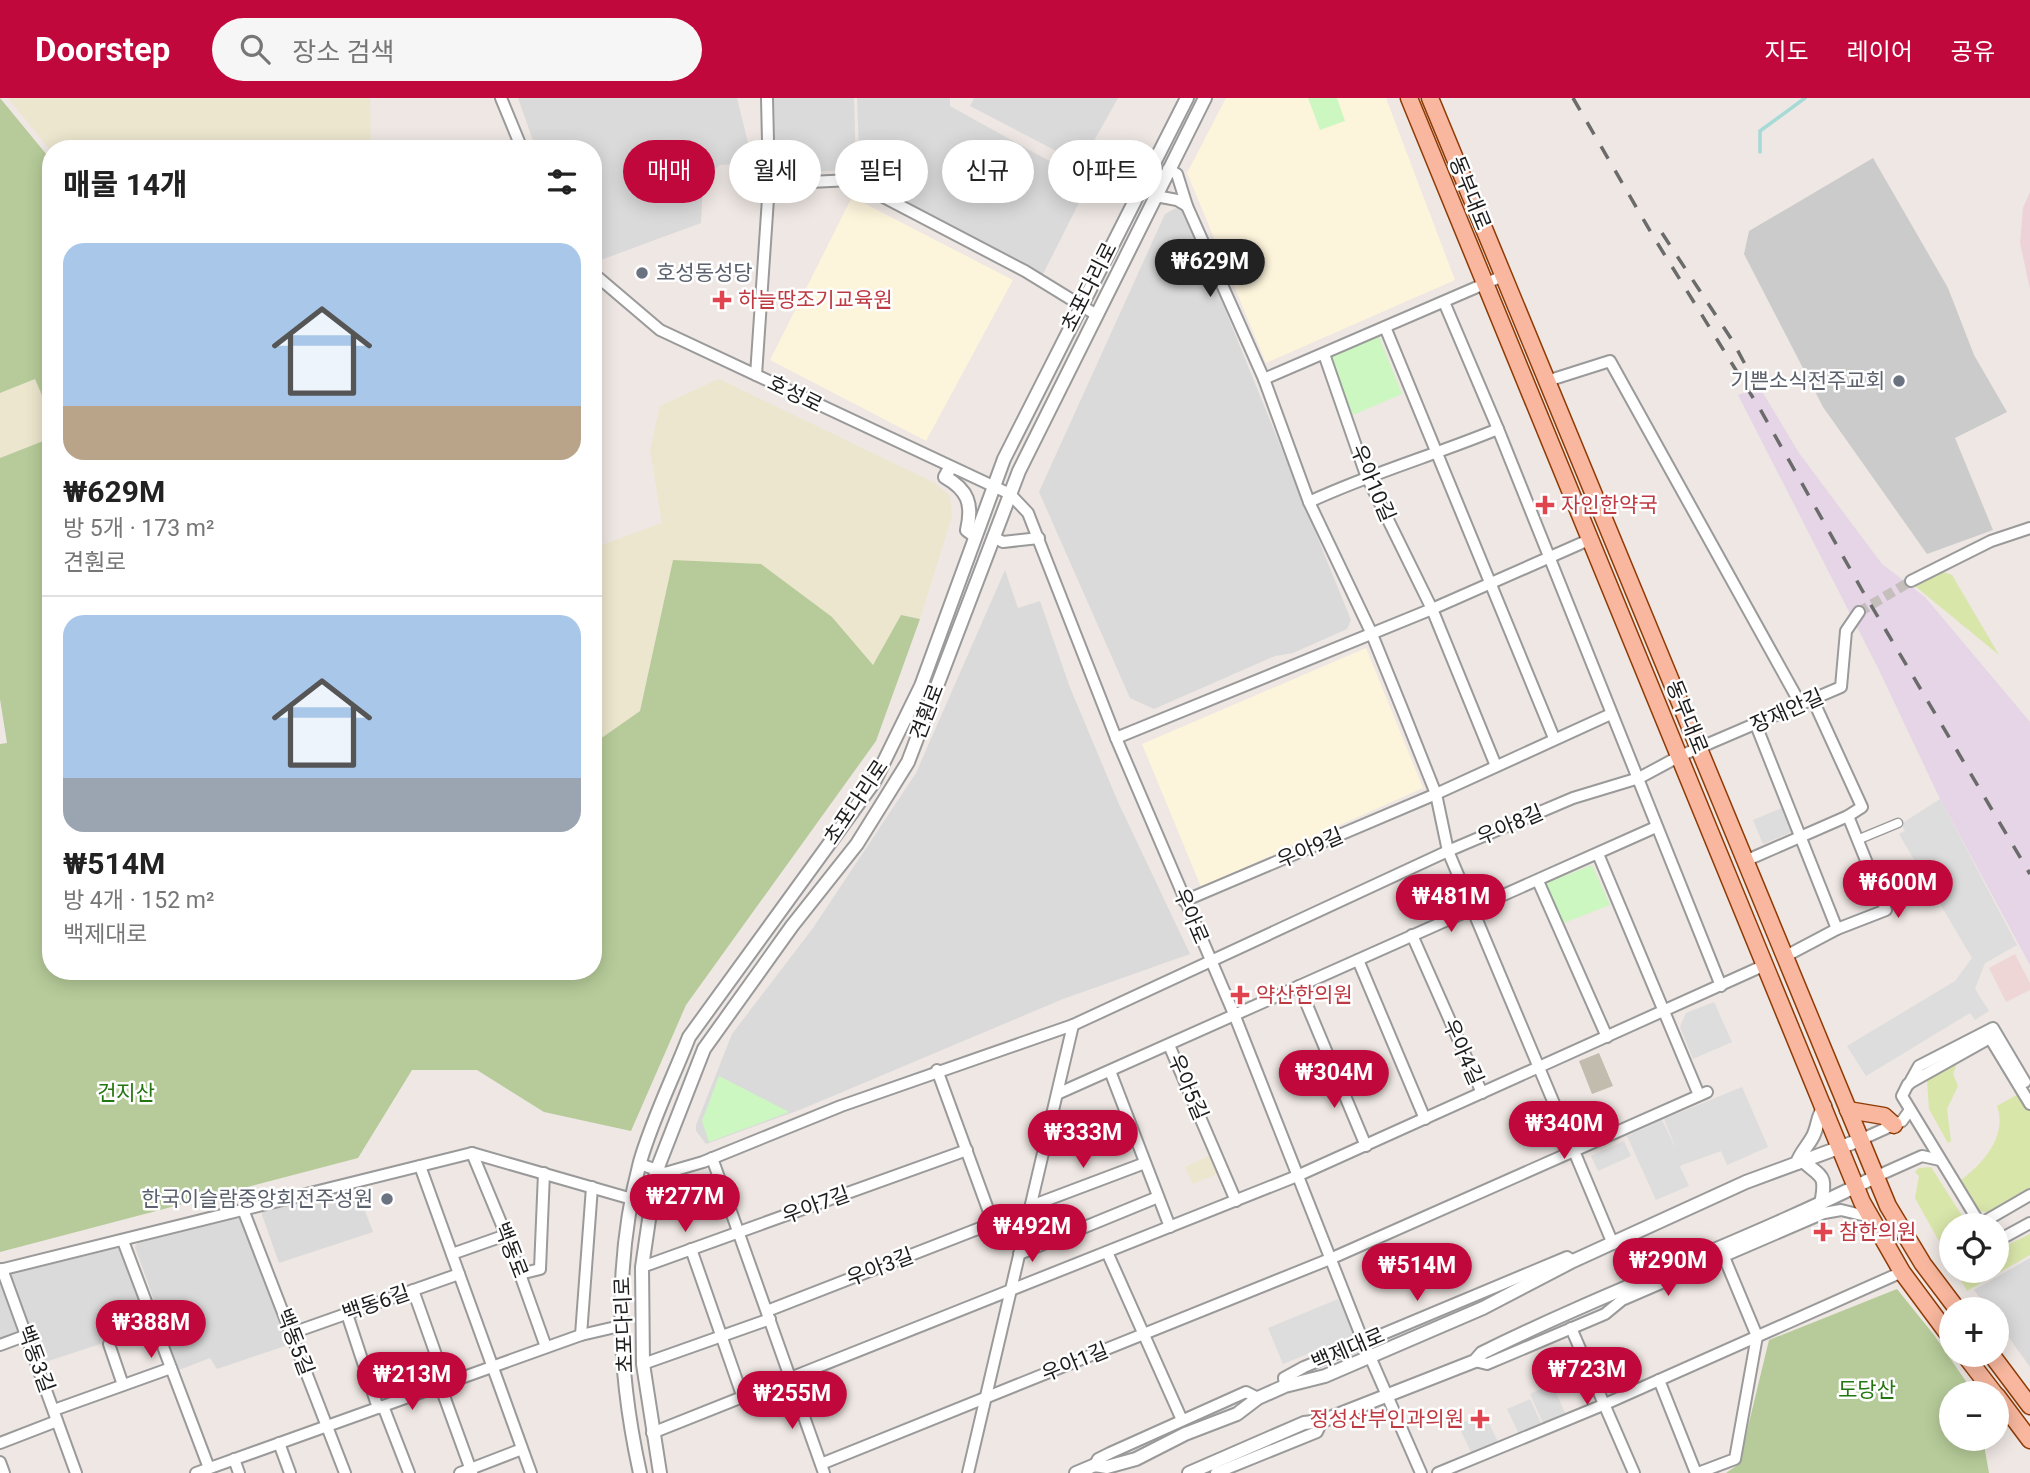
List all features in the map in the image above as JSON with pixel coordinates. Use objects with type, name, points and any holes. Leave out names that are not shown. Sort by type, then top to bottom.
[{"type":"main road","name":"동부대로","points":[[1409,98],[1856,1187],[1902,1272],[1939,1322]]},
{"type":"main road","name":"동부대로","points":[[1430,98],[1875,1177],[1891,1213],[1923,1264],[1948,1297]]},
{"type":"main road","points":[[1848,1110],[1884,1116],[1894,1125]]},
{"type":"main road","points":[[1974,1367],[1986,1381]]},
{"type":"main road","points":[[2001,1367],[2030,1406]]},
{"type":"main road","points":[[2009,1412],[2030,1440]]},
{"type":"street","points":[[501,98],[518,140]]},
{"type":"street","points":[[767,98],[768,140]]},
{"type":"street","name":"초포다리로","points":[[640,1473],[629,1424],[620,1326],[623,1238],[640,1164],[690,1037],[874,782],[922,686],[993,487],[1080,305],[1187,98]]},
{"type":"street","name":"견훤로","points":[[1162,182],[1205,98]]},
{"type":"street","points":[[1168,169],[1177,174],[1186,206],[1264,379],[1309,502],[1371,632],[1436,794],[1448,851],[1539,1068],[1577,1151],[1614,1244]]},
{"type":"street","points":[[821,181],[851,180],[1025,271],[1095,314]]},
{"type":"street","points":[[1162,197],[1177,200],[1186,206]]},
{"type":"street","points":[[756,375],[768,203]]},
{"type":"street","name":"견훤로","points":[[660,1473],[643,1364],[642,1266],[656,1172],[704,1049],[792,926],[857,844],[908,762],[1010,494],[1095,314],[1152,203]]},
{"type":"street","points":[[1264,379],[1505,275]]},
{"type":"street","name":"호성로","points":[[602,281],[660,330],[1010,494]]},
{"type":"street","points":[[1444,302],[1551,558],[1721,986]]},
{"type":"street","points":[[1385,327],[1518,656],[1554,738]]},
{"type":"street","name":"우아10길","points":[[1324,354],[1366,475],[1432,609],[1496,766]]},
{"type":"street","points":[[1547,381],[1610,362],[1801,705]]},
{"type":"street","points":[[1309,502],[1366,475],[1437,454],[1498,429]]},
{"type":"street","points":[[950,468],[945,477],[961,486],[970,508],[967,530],[975,536]]},
{"type":"street","name":"우아로","points":[[1010,494],[1028,513],[1039,538],[1116,738],[1234,1014],[1364,1344],[1389,1395],[1421,1473]]},
{"type":"street","points":[[1911,581],[1991,541],[2030,528]]},
{"type":"street","points":[[993,537],[1003,542],[1039,538]]},
{"type":"street","points":[[1116,738],[1432,609],[1591,539]]},
{"type":"street","name":"장재안길","points":[[1699,748],[1841,687],[1846,631],[1859,612]]},
{"type":"street","points":[[1745,861],[1848,816],[1862,807],[1812,700]]},
{"type":"street","name":"우아9길","points":[[1184,901],[1436,794],[1611,714]]},
{"type":"street","points":[[1756,725],[1837,929]]},
{"type":"street","name":"우아8길","points":[[1209,960],[1448,851],[1573,798],[1639,778],[1699,748]]},
{"type":"street","points":[[1784,957],[1837,929],[1886,910],[1848,816]]},
{"type":"street","points":[[1857,840],[1898,823]]},
{"type":"street","name":"우아5길","points":[[1057,1094],[1656,827]]},
{"type":"street","points":[[1598,854],[1665,1011]]},
{"type":"street","points":[[1538,881],[1608,1037]]},
{"type":"street","name":"우아4길","points":[[1412,935],[1482,1093]]},
{"type":"street","points":[[640,1164],[656,1172],[665,1173],[712,1158],[937,1070],[1073,1025],[1209,960]]},
{"type":"street","points":[[1358,960],[1425,1119]]},
{"type":"street","name":"우아4길","points":[[1297,1176],[1765,965]]},
{"type":"street","points":[[1299,986],[1366,1146]]},
{"type":"street","name":"우아1길","points":[[822,1468],[986,1397],[1330,1259],[1703,1093],[1665,1011]]},
{"type":"street","points":[[968,1473],[1073,1025]]},
{"type":"street","points":[[1973,1213],[1902,1096],[1919,1066],[1993,1028],[2030,1090]]},
{"type":"street","points":[[1908,1084],[1990,1038],[2030,1104]]},
{"type":"street","name":"우아5길","points":[[1169,1045],[1236,1201]]},
{"type":"street","points":[[937,1070],[993,1223],[1026,1229]]},
{"type":"street","points":[[1110,1071],[1170,1227]]},
{"type":"street","points":[[1821,1204],[1823,1182],[1817,1170],[1800,1162],[1801,1152],[1812,1138],[1817,1115],[1825,1106]]},
{"type":"street","points":[[1860,1140],[1902,1121],[1910,1110]]},
{"type":"street","name":"백제대로","points":[[1094,1465],[1107,1467],[1136,1459],[1185,1434],[1237,1414],[1258,1398],[1285,1386],[1304,1383],[1370,1357],[1483,1308],[1573,1261],[1746,1182],[1860,1140]]},
{"type":"street","name":"우아7길","points":[[642,1266],[967,1150]]},
{"type":"street","points":[[1,1270],[244,1212],[472,1153],[632,1199]]},
{"type":"street","name":"백동로","points":[[472,1153],[506,1235],[546,1348]]},
{"type":"street","points":[[1189,1473],[1304,1423],[1322,1421],[1475,1361],[1482,1353],[1571,1309],[1760,1231],[1922,1156],[1940,1160]]},
{"type":"street","points":[[712,1158],[822,1468]]},
{"type":"street","points":[[1031,1206],[1146,1163]]},
{"type":"street","points":[[420,1166],[531,1473]]},
{"type":"street","points":[[520,1274],[540,1269],[544,1172]]},
{"type":"street","points":[[652,1433],[1297,1176]]},
{"type":"street","points":[[581,1335],[592,1187]]},
{"type":"street","points":[[1999,1213],[2030,1195]]},
{"type":"street","points":[[1019,1254],[1158,1197]]},
{"type":"street","points":[[1622,1300],[1783,1233],[1824,1213],[1840,1210],[1870,1217]]},
{"type":"street","name":"백동5길","points":[[244,1212],[345,1473]]},
{"type":"street","name":"우아3길","points":[[643,1364],[721,1335],[993,1223]]},
{"type":"street","points":[[2009,1234],[2030,1223]]},
{"type":"street","points":[[1760,1231],[1783,1233]]},
{"type":"street","points":[[1747,1248],[1760,1231]]},
{"type":"street","points":[[452,1254],[506,1235]]},
{"type":"street","points":[[123,1241],[209,1468]]},
{"type":"street","points":[[691,1249],[742,1395]]},
{"type":"street","points":[[1107,1252],[1141,1335],[1182,1420]]},
{"type":"street","name":"백제대로","points":[[1285,1386],[1284,1378],[1304,1367],[1567,1257],[1573,1261]]},
{"type":"street","points":[[1659,1380],[1697,1473],[1735,1459],[1757,1336],[1724,1257]]},
{"type":"street","name":"백동3길","points":[[1,1270],[76,1473]]},
{"type":"street","points":[[1438,1473],[1603,1405],[1902,1272]]},
{"type":"street","name":"백동6길","points":[[292,1333],[460,1274]]},
{"type":"street","points":[[1636,1283],[1657,1286]]},
{"type":"street","points":[[1475,1361],[1487,1364],[1605,1314],[1622,1300],[1636,1283]]},
{"type":"street","points":[[413,1290],[468,1472],[522,1449]]},
{"type":"street","points":[[346,1314],[409,1473]]},
{"type":"street","points":[[196,1473],[581,1335],[620,1326]]},
{"type":"street","points":[[1571,1328],[1634,1473]]},
{"type":"street","points":[[0,1345],[27,1335]]},
{"type":"street","points":[[109,1344],[124,1385]]},
{"type":"street","name":"백동3길","points":[[0,1443],[124,1385],[171,1368]]},
{"type":"street","name":"백제대로","points":[[1076,1473],[1094,1465],[1098,1459],[1245,1392],[1258,1398]]},
{"type":"street","points":[[1216,1473],[1317,1432],[1322,1421]]},
{"type":"street","points":[[279,1443],[290,1473]]},
{"type":"street","points":[[234,1459],[239,1473]]},
{"type":"street","points":[[0,1462],[4,1473]]},
{"type":"shaded area","points":[[8,98],[370,98],[371,140],[42,140]]},
{"type":"shaded area","points":[[518,98],[737,98],[747,140],[729,140],[729,164],[720,165],[715,169],[715,140],[623,140],[623,203],[702,203],[701,223],[602,260],[602,140],[533,140]]},
{"type":"shaded area","points":[[774,98],[854,98],[855,140],[835,140],[835,171],[821,172],[821,140],[775,140]]},
{"type":"shaded area","points":[[857,98],[950,98],[950,106],[1011,140],[942,140],[942,203],[1034,203],[1034,153],[1048,160],[1048,203],[1079,203],[1042,276],[908,203],[928,203],[928,140],[859,140]]},
{"type":"shaded area","points":[[974,98],[1118,98],[1094,140],[1048,140],[1048,147],[970,106]]},
{"type":"shaded area","points":[[1226,98],[1386,98],[1455,280],[1266,363],[1187,173]]},
{"type":"shaded area","name":"기쁜소식전주교회","points":[[1873,158],[1948,288],[1974,355],[2007,412],[1955,438],[1993,530],[1927,554],[1823,407],[1744,254],[1749,231]]},
{"type":"shaded area","points":[[2030,192],[2030,289],[2020,243],[2023,208]]},
{"type":"shaded area","points":[[849,203],[864,203],[1013,280],[926,441],[770,360]]},
{"type":"shaded area","points":[[1176,208],[1186,213],[1351,620],[1347,629],[1293,653],[1275,656],[1154,709],[1130,698],[1039,492],[1165,214]]},
{"type":"shaded area","points":[[36,379],[42,394],[42,442],[0,458],[0,393]]},
{"type":"shaded area","points":[[719,379],[935,483],[950,496],[952,516],[920,619],[901,615],[873,665],[832,617],[673,560],[640,711],[602,738],[602,545],[662,523],[650,450],[660,406]]},
{"type":"shaded area","points":[[1760,388],[1799,453],[1882,564],[1925,597],[2030,722],[2030,965],[1940,799],[1878,668],[1738,395]]},
{"type":"shaded area","points":[[1005,570],[1018,608],[1040,601],[1069,685],[1118,802],[1190,954],[1063,999],[802,1109],[706,1144],[696,1131],[696,1125],[732,1034],[813,928],[916,773]]},
{"type":"shaded area","points":[[1366,648],[1423,788],[1201,887],[1142,744]]},
{"type":"shaded area","points":[[1940,799],[2017,945],[1985,963],[1975,989],[1989,1011],[1975,1020],[1970,1013],[1866,1076],[1847,1046],[1955,981],[1972,958],[1899,834],[1905,831],[1901,824]]},
{"type":"shaded area","points":[[1782,808],[1792,832],[1763,844],[1753,820]]},
{"type":"shaded area","points":[[2015,954],[2030,983],[2030,990],[2006,1002],[1989,968]]},
{"type":"shaded area","points":[[1714,1002],[1732,1042],[1693,1059],[1680,1027],[1686,1013]]},
{"type":"shaded area","points":[[1599,1053],[1613,1086],[1592,1094],[1579,1061]]},
{"type":"shaded area","points":[[1742,1087],[1768,1147],[1727,1165],[1721,1151],[1682,1165],[1680,1167],[1689,1186],[1656,1200],[1627,1136],[1662,1120],[1677,1151],[1664,1119]]},
{"type":"shaded area","points":[[1624,1141],[1631,1156],[1598,1171],[1591,1156]]},
{"type":"shaded area","points":[[1209,1156],[1217,1174],[1193,1184],[1185,1167]]},
{"type":"shaded area","points":[[354,1182],[373,1232],[279,1263],[262,1215],[262,1205]]},
{"type":"shaded area","points":[[240,1213],[291,1344],[217,1369],[210,1358],[179,1370],[135,1247],[140,1239]]},
{"type":"shaded area","points":[[121,1245],[153,1327],[42,1363],[9,1271]]},
{"type":"shaded area","points":[[2030,1258],[2030,1367],[2009,1338],[2009,1297],[1979,1297],[1974,1290],[1986,1283],[2009,1283],[2009,1270]]},
{"type":"shaded area","points":[[0,1279],[21,1329],[17,1336],[0,1342]]},
{"type":"shaded area","points":[[1338,1299],[1354,1335],[1283,1364],[1268,1328]]},
{"type":"shaded area","points":[[1552,1384],[1565,1413],[1543,1423],[1530,1394]]},
{"type":"shaded area","points":[[1530,1399],[1541,1423],[1519,1434],[1507,1409]]},
{"type":"shaded area","points":[[1484,1413],[1498,1442],[1472,1454],[1458,1425]]},
{"type":"green space","points":[[0,98],[42,149],[42,395],[35,379],[0,393]]},
{"type":"green space","points":[[1308,98],[1337,98],[1345,121],[1320,130]]},
{"type":"green space","points":[[1378,334],[1402,394],[1353,415],[1329,354]]},
{"type":"green space","name":"건지산","points":[[42,442],[42,980],[602,980],[602,738],[640,711],[673,560],[761,564],[832,617],[873,665],[901,615],[920,619],[876,741],[686,1005],[631,1131],[544,1112],[477,1070],[412,1070],[358,1158],[0,1252],[0,744],[7,743],[0,699],[0,458]]},
{"type":"green space","points":[[1941,571],[1952,575],[1999,655],[1915,586]]},
{"type":"green space","points":[[1592,865],[1610,905],[1561,924],[1544,884]]},
{"type":"green space","points":[[1958,1060],[1953,1074],[1958,1086],[1947,1109],[1951,1141],[1948,1143],[1929,1109],[1927,1081]]},
{"type":"green space","points":[[719,1076],[789,1112],[709,1142],[702,1121]]},
{"type":"green space","points":[[2020,1093],[2030,1111],[2030,1188],[1987,1212],[1978,1211],[1959,1182],[1984,1158],[1996,1139],[1999,1128],[1997,1106]]},
{"type":"green space","points":[[1931,1167],[1960,1213],[1939,1213],[1939,1241],[1915,1198],[1919,1176],[1915,1172],[1919,1168]]},
{"type":"green space","points":[[2030,1234],[2030,1255],[2009,1267],[2009,1244]]},
{"type":"green space","points":[[1963,1283],[1981,1283],[1967,1291]]},
{"type":"green space","name":"도당산","points":[[1897,1289],[1939,1342],[1939,1367],[1956,1367],[1966,1381],[1939,1381],[1939,1451],[1985,1451],[1989,1473],[1726,1473],[1739,1464],[1769,1340]]},
{"type":"waterway","points":[[1760,152],[1760,131],[1805,98]]},
{"type":"tunnel","points":[[1859,612],[1911,581]]},
{"type":"railway","points":[[1573,98],[1653,236],[1760,409],[1862,590],[2030,874]]},
{"type":"railway","points":[[1662,233],[1732,340],[1761,394]]},
{"type":"place","name":"호성동성당","points":[[642,273]]},
{"type":"place","name":"하늘땅조기교육원","points":[[722,300]]},
{"type":"place","name":"기쁜소식전주교회","points":[[1899,381]]},
{"type":"place","name":"자인한약국","points":[[1545,505]]},
{"type":"place","name":"약산한의원","points":[[1240,995]]},
{"type":"place","name":"한국이슬람중앙회전주성원","points":[[387,1199]]},
{"type":"place","name":"참한의원","points":[[1823,1232]]},
{"type":"place","name":"정성산부인과의원","points":[[1480,1419]]}]
